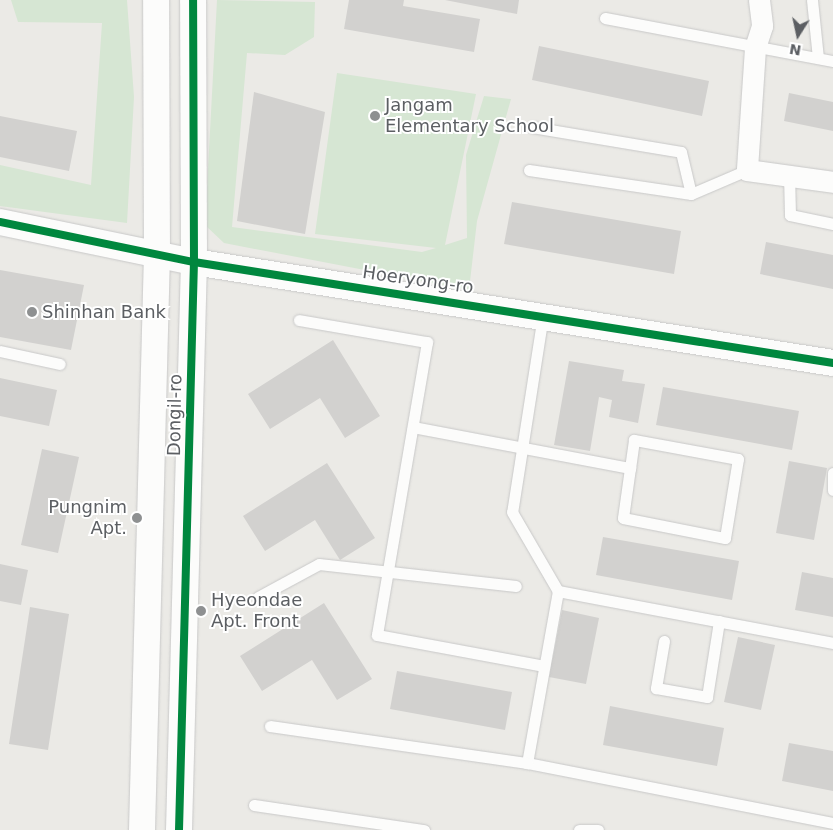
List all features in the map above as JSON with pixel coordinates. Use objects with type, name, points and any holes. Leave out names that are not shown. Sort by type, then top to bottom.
[{"type":"street","name":"Dongil-ro","points":[[142,830],[157,255],[156,0]]},
{"type":"street","name":"Dongil-ro","points":[[179,830],[194,262],[193,0]]},
{"type":"street","points":[[759,0],[762,26],[755,48],[747,170],[789,174],[833,182]]},
{"type":"street","name":"Hoeryong-ro","points":[[0,222],[194,262],[543,314],[833,363]]},
{"type":"lane","points":[[812,0],[818,58]]},
{"type":"lane","points":[[605,18],[755,48],[833,60]]},
{"type":"lane","points":[[532,127],[681,152],[691,194]]},
{"type":"lane","points":[[529,170],[691,194],[747,170]]},
{"type":"lane","points":[[789,174],[790,216],[833,224]]},
{"type":"lane","points":[[527,763],[558,591],[512,512],[543,314]]},
{"type":"lane","points":[[299,320],[427,342],[377,636],[544,666]]},
{"type":"lane","points":[[0,351],[60,364]]},
{"type":"lane","points":[[413,426],[630,468]]},
{"type":"lane","points":[[634,440],[738,459],[725,538],[622,518],[630,468],[634,440]]},
{"type":"lane","points":[[833,473],[833,490]]},
{"type":"lane","points":[[258,598],[319,564],[516,586]]},
{"type":"lane","points":[[558,591],[833,643]]},
{"type":"lane","points":[[664,641],[656,688],[707,697],[719,621]]},
{"type":"lane","points":[[270,726],[527,763],[833,823]]},
{"type":"lane","points":[[254,805],[424,830]]},
{"type":"lane","points":[[579,830],[598,830]]},
{"type":"green space","points":[[11,0],[127,0],[134,97],[127,223],[0,206],[0,165],[91,185],[102,23],[18,22]]},
{"type":"green space","points":[[217,0],[315,2],[314,37],[285,55],[247,53],[232,227],[422,252],[436,248],[315,234],[337,73],[476,94],[445,245],[467,238],[466,155],[484,96],[511,99],[477,221],[469,290],[224,243],[205,225]]},
{"type":"building","points":[[349,0],[404,0],[403,6],[480,19],[474,52],[344,29]]},
{"type":"building","points":[[445,0],[519,0],[517,14]]},
{"type":"building","points":[[539,46],[709,81],[702,116],[532,80]]},
{"type":"building","points":[[254,92],[325,112],[305,234],[237,221]]},
{"type":"building","points":[[789,93],[833,102],[833,131],[784,121]]},
{"type":"building","points":[[0,116],[77,131],[69,171],[0,157]]},
{"type":"building","points":[[512,202],[681,231],[674,274],[504,244]]},
{"type":"building","points":[[766,242],[833,255],[833,289],[760,274]]},
{"type":"building","points":[[0,270],[84,285],[71,350],[0,337]]},
{"type":"building","points":[[333,340],[380,416],[345,438],[320,398],[270,429],[248,394]]},
{"type":"building","points":[[569,361],[624,370],[622,381],[645,384],[638,423],[609,417],[612,400],[599,397],[590,451],[554,445]]},
{"type":"building","points":[[0,378],[57,390],[49,426],[0,416]]},
{"type":"building","points":[[663,387],[799,411],[792,450],[656,425]]},
{"type":"building","points":[[42,449],[79,457],[58,553],[21,545]]},
{"type":"building","points":[[789,461],[827,468],[814,540],[776,533]]},
{"type":"building","points":[[327,463],[375,538],[340,560],[315,520],[265,551],[243,516]]},
{"type":"building","points":[[603,537],[739,561],[732,600],[596,575]]},
{"type":"building","points":[[0,564],[28,570],[21,605],[0,601]]},
{"type":"building","points":[[802,572],[833,578],[833,617],[795,610]]},
{"type":"building","points":[[324,603],[372,679],[337,700],[312,660],[262,691],[240,656]]},
{"type":"building","points":[[30,607],[69,614],[48,750],[9,744]]},
{"type":"building","points":[[562,610],[599,618],[586,684],[549,677]]},
{"type":"building","points":[[738,637],[775,645],[761,710],[724,702]]},
{"type":"building","points":[[397,671],[512,692],[505,730],[390,709]]},
{"type":"building","points":[[610,706],[724,728],[717,766],[603,745]]},
{"type":"building","points":[[789,743],[833,751],[833,791],[782,781]]},
{"type":"cycle path","points":[[179,830],[194,262],[193,0]]},
{"type":"cycle path","points":[[0,222],[194,262],[833,363]]},
{"type":"place","name":"Jangam Elementary School","points":[[375,116]]},
{"type":"place","name":"Shinhan Bank","points":[[32,312]]},
{"type":"place","name":"Pungnim Apt.","points":[[137,518]]},
{"type":"place","name":"Hyeondae Apt. Front","points":[[201,611]]}]
